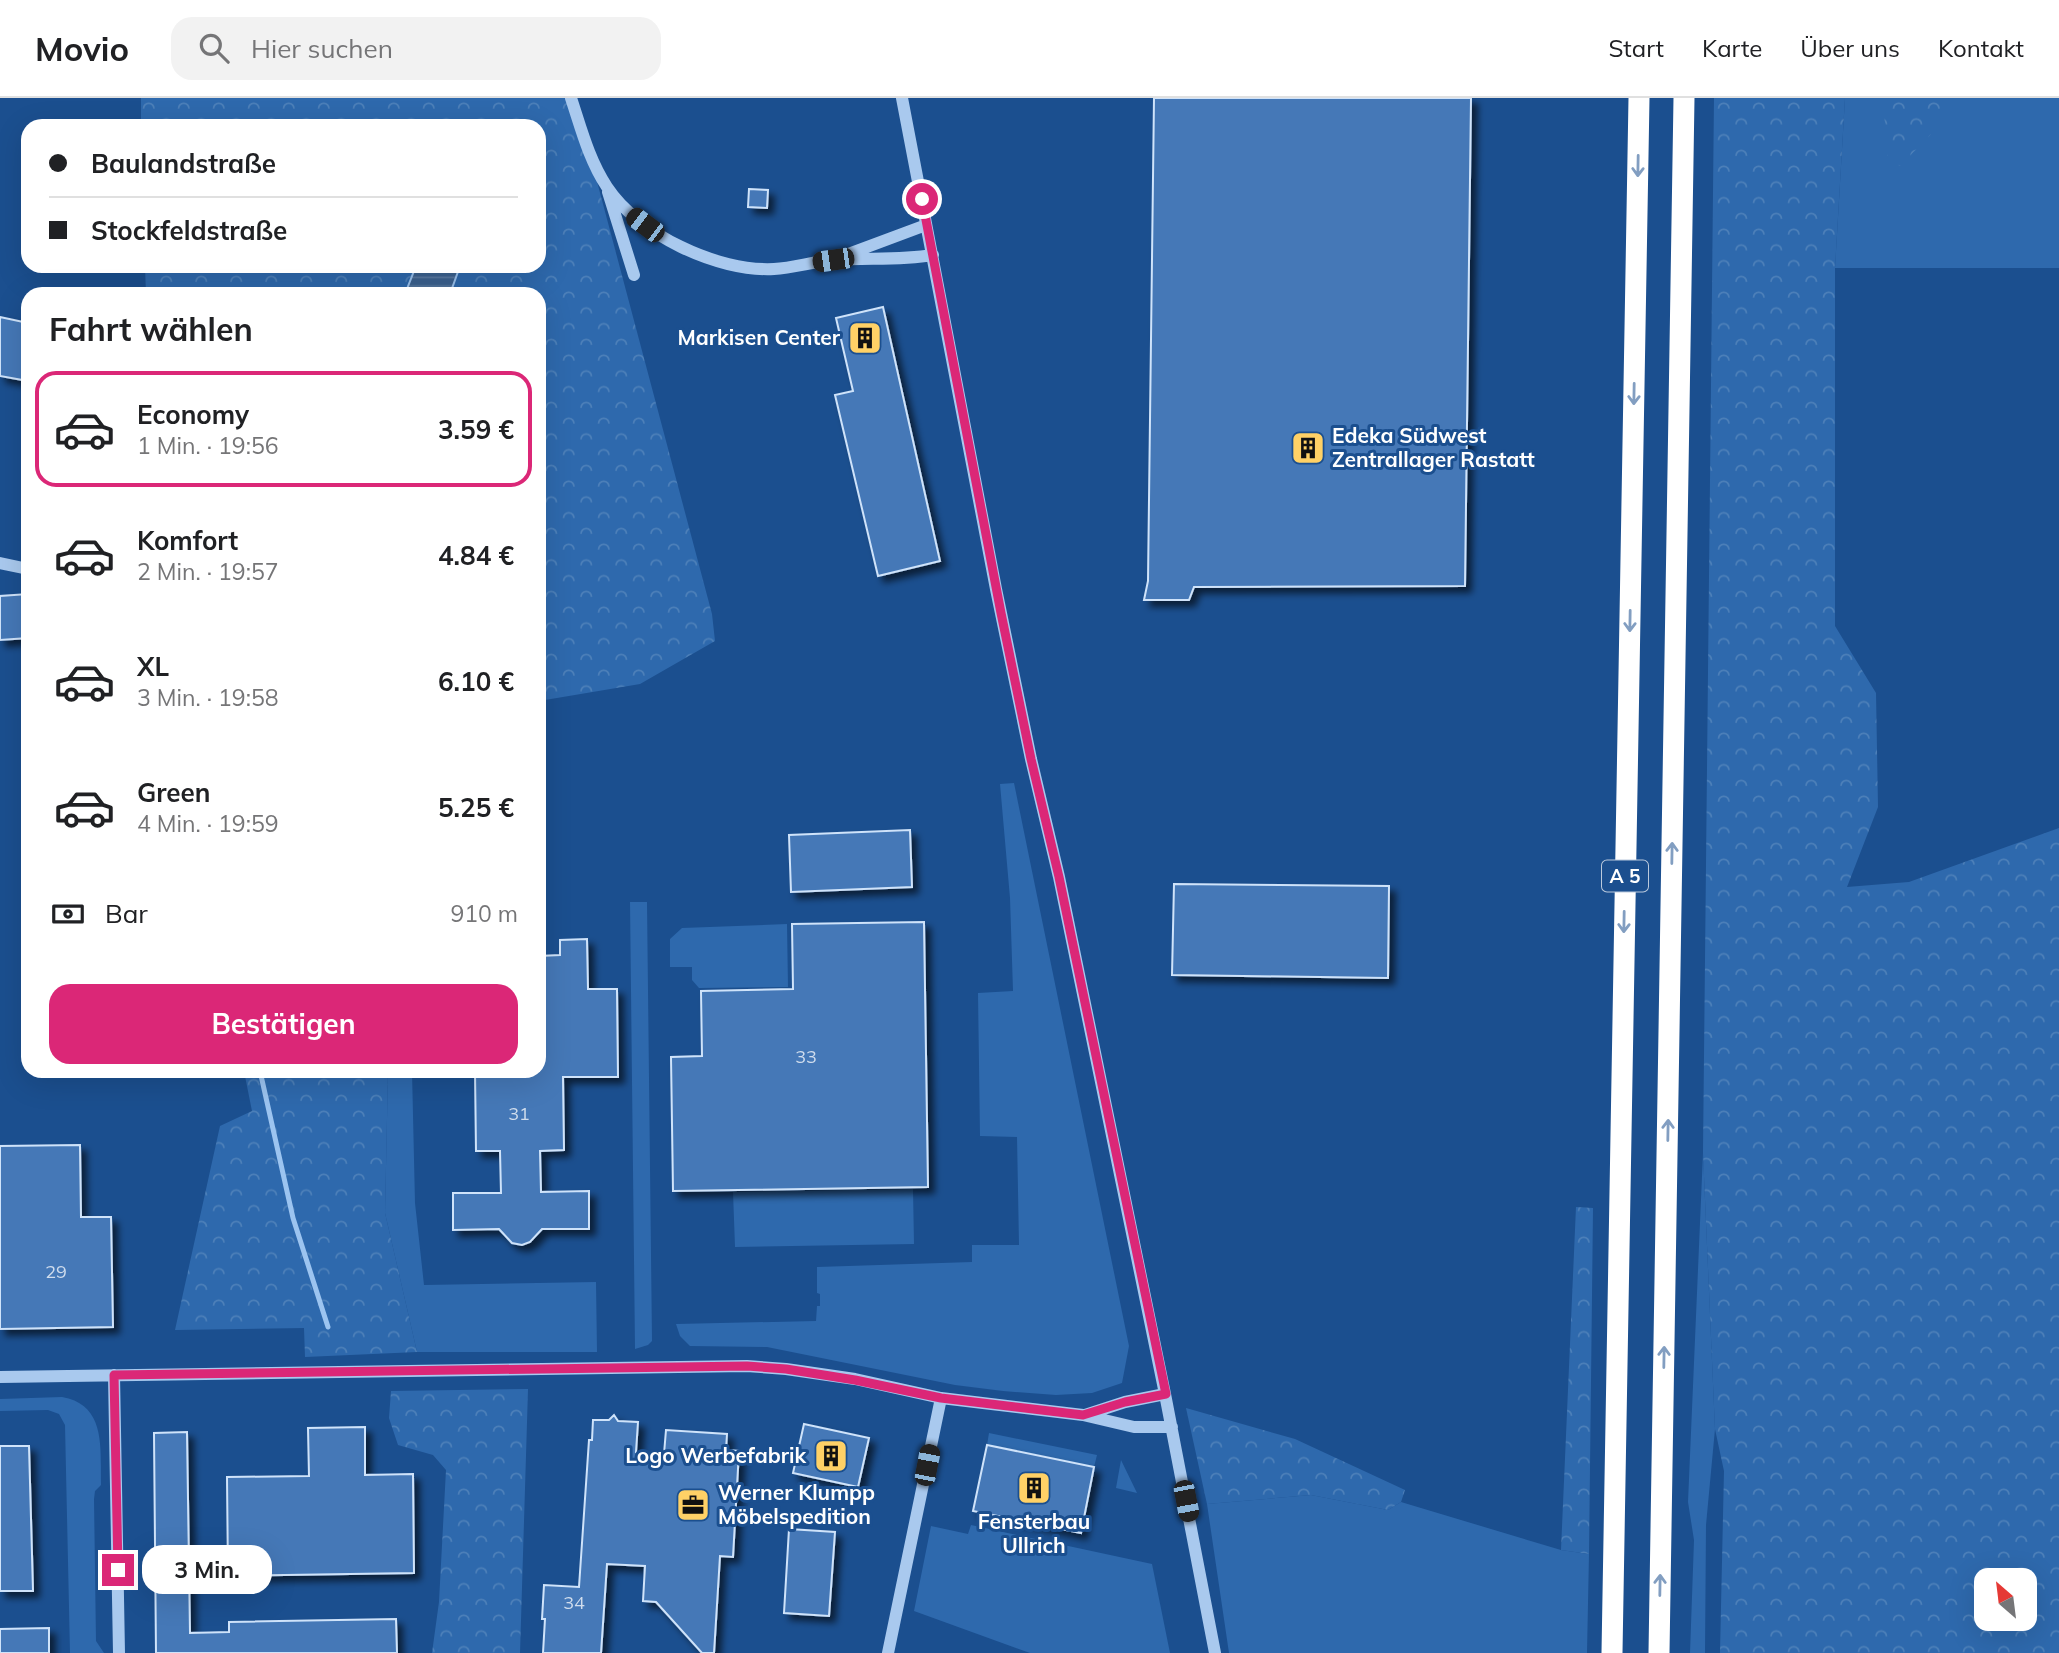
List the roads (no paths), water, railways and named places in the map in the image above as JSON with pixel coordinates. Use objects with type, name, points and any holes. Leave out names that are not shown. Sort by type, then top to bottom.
[{"type":"highway","name":"A 5","points":[[1612,1653],[1639,98]]},
{"type":"highway","name":"A 5","points":[[1659,1653],[1684,98]]},
{"type":"street","points":[[571,98],[591,159],[607,188],[634,275]]},
{"type":"street","points":[[902,98],[999,602],[1166,1394],[1215,1653]]},
{"type":"street","points":[[607,188],[631,214],[659,235],[689,251],[722,262],[772,269],[833,260],[902,260],[933,255]]},
{"type":"street","points":[[833,260],[896,234],[926,225]]},
{"type":"street","points":[[0,563],[21,568]]},
{"type":"street","points":[[0,1377],[747,1366],[855,1380],[941,1398],[1083,1415],[1134,1427],[1172,1427]]},
{"type":"street","points":[[114,1375],[119,1653]]},
{"type":"street","points":[[1083,1415],[1125,1402],[1166,1394]]},
{"type":"street","points":[[888,1653],[941,1398]]},
{"type":"waterway","points":[[262,1078],[293,1218],[328,1327]]},
{"type":"place","name":"Markisen Center","points":[[865,338]]},
{"type":"place","name":"Edeka Südwest Zentrallager Rastatt","points":[[1308,448]]},
{"type":"place","name":"Logo Werbefabrik","points":[[831,1456]]},
{"type":"place","name":"Fensterbau Ullrich","points":[[1034,1488]]},
{"type":"place","name":"Werner Klumpp Möbelspedition","points":[[693,1505]]}]
